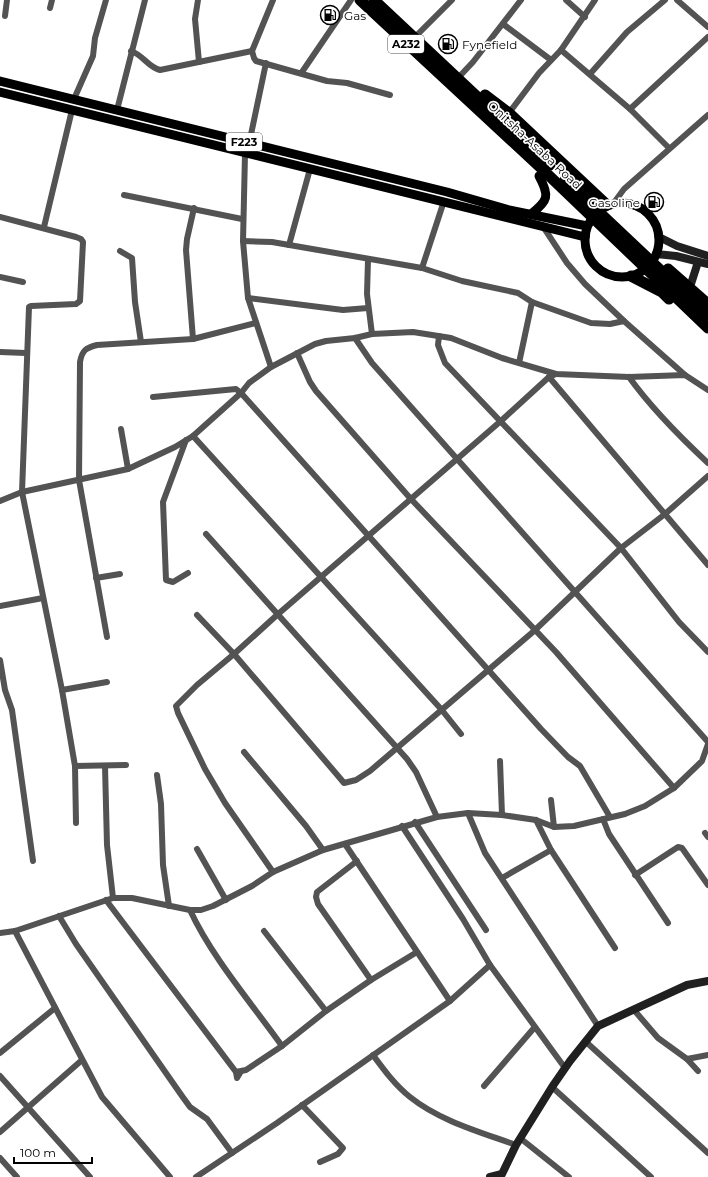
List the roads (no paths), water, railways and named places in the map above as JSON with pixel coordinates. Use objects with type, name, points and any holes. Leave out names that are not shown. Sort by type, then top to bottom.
[{"type":"highway","name":"Onitsha-Asaba Road","points":[[360,0],[401,32],[458,82],[541,168],[708,328]]},
{"type":"highway","name":"A232","points":[[378,1],[401,32],[414,38],[458,82],[708,315]]},
{"type":"highway","points":[[458,82],[479,91],[509,113],[610,205]]},
{"type":"highway","points":[[458,82],[481,121],[588,223]]},
{"type":"highway","points":[[655,256],[708,305]]},
{"type":"highway","points":[[631,276],[662,292],[708,337]]},
{"type":"main road","name":"F223","points":[[0,81],[249,144],[486,207],[544,228],[585,237]]},
{"type":"main road","name":"F223","points":[[0,92],[245,154],[444,201],[588,223]]},
{"type":"main road","points":[[531,214],[545,202],[547,194],[539,176]]},
{"type":"main road","points":[[624,203],[641,208],[654,220],[659,237],[655,256],[642,271],[631,276],[614,276],[598,268],[588,254],[585,237],[588,223],[597,212],[610,205],[624,203]]},
{"type":"street","points":[[4,16],[8,0]]},
{"type":"street","points":[[50,8],[52,0]]},
{"type":"street","points":[[74,99],[93,56],[95,38],[106,0]]},
{"type":"street","points":[[117,110],[145,0]]},
{"type":"street","points":[[198,0],[195,19],[199,62]]},
{"type":"street","points":[[273,0],[252,51],[254,58],[266,63],[302,72],[328,81],[347,83],[390,95]]},
{"type":"street","points":[[302,72],[351,0]]},
{"type":"street","points":[[414,38],[452,0]]},
{"type":"street","points":[[458,82],[521,0]]},
{"type":"street","points":[[566,0],[585,16]]},
{"type":"street","points":[[509,113],[551,60],[561,50],[595,0]]},
{"type":"street","points":[[590,74],[627,32],[665,0]]},
{"type":"street","points":[[677,0],[708,27]]},
{"type":"street","points":[[503,24],[551,60]]},
{"type":"street","points":[[630,109],[708,37]]},
{"type":"street","points":[[561,50],[630,109],[669,148]]},
{"type":"street","points":[[131,51],[142,56],[150,65],[160,70],[252,51]]},
{"type":"street","points":[[249,144],[266,63]]},
{"type":"street","points":[[44,227],[72,110]]},
{"type":"street","points":[[610,205],[624,189],[669,148],[708,116]]},
{"type":"street","points":[[245,154],[242,219],[248,298],[271,367]]},
{"type":"street","points":[[289,245],[310,169]]},
{"type":"street","points":[[124,195],[194,208],[242,219]]},
{"type":"street","points":[[422,268],[444,201]]},
{"type":"street","points":[[193,340],[186,250],[194,208]]},
{"type":"street","points":[[0,217],[44,227],[81,238],[83,242],[82,296],[80,301],[76,304],[29,307],[26,353],[22,492],[62,690],[75,766],[76,823]]},
{"type":"street","points":[[544,228],[572,269],[585,284],[685,375],[708,390]]},
{"type":"street","points":[[659,237],[677,246],[708,256]]},
{"type":"street","points":[[243,241],[289,245],[368,260],[422,268],[462,281],[518,293],[532,302],[591,323],[610,324],[624,321]]},
{"type":"street","points":[[120,251],[132,258],[135,302],[141,342]]},
{"type":"street","points":[[655,256],[676,256],[708,264]]},
{"type":"street","points":[[368,260],[367,294],[372,334]]},
{"type":"street","points":[[690,287],[698,262]]},
{"type":"street","points":[[0,277],[23,282]]},
{"type":"street","points":[[248,298],[343,310],[368,308]]},
{"type":"street","points":[[519,363],[532,302]]},
{"type":"street","points":[[107,637],[79,480],[80,362],[82,351],[97,345],[193,340],[256,323]]},
{"type":"street","points":[[0,501],[22,492],[128,469],[193,436],[241,393],[249,383],[271,367],[326,340],[355,338],[372,334],[413,332],[451,338],[519,363],[556,374],[629,377],[685,375]]},
{"type":"street","points":[[439,336],[438,345],[445,362],[502,420],[622,548],[679,622],[708,652]]},
{"type":"street","points":[[0,933],[15,931],[113,898],[132,898],[190,910],[201,910],[226,900],[252,886],[273,872],[323,850],[415,822],[437,817],[468,813],[502,815],[536,820],[554,827],[574,826],[625,814],[644,806],[674,788],[702,761],[708,743],[372,363],[355,338]]},
{"type":"street","points":[[0,352],[26,353]]},
{"type":"street","points":[[297,353],[313,387],[410,498],[534,631],[556,652],[674,788]]},
{"type":"street","points":[[273,872],[217,789],[178,713],[176,706],[197,685],[234,654],[277,614],[502,420],[549,377],[556,374]]},
{"type":"street","points":[[549,377],[708,564]]},
{"type":"street","points":[[629,377],[648,403],[673,431],[708,463]]},
{"type":"street","points":[[153,397],[236,389],[241,393],[541,729],[568,757],[580,766],[606,818],[609,834],[668,923]]},
{"type":"street","points":[[121,429],[128,469]]},
{"type":"street","points":[[193,436],[441,708],[461,734]]},
{"type":"street","points":[[186,440],[162,506],[166,580],[173,582],[188,573]]},
{"type":"street","points":[[198,615],[234,654],[344,783],[356,780],[370,771],[441,708],[534,631],[622,548],[665,514],[708,476]]},
{"type":"street","points":[[206,534],[396,747],[416,772],[437,817]]},
{"type":"street","points":[[96,578],[120,574]]},
{"type":"street","points":[[0,606],[43,598]]},
{"type":"street","points":[[0,660],[5,690],[12,710],[32,861]]},
{"type":"street","points":[[62,690],[107,682]]},
{"type":"street","points":[[244,752],[306,826],[323,850]]},
{"type":"street","points":[[500,761],[502,815]]},
{"type":"street","points":[[75,766],[126,765]]},
{"type":"street","points":[[105,766],[108,845],[113,898]]},
{"type":"street","points":[[157,775],[161,804],[164,865],[169,906]]},
{"type":"street","points":[[551,800],[554,827]]},
{"type":"street","points":[[468,813],[485,853],[598,1026]]},
{"type":"street","points":[[536,820],[551,850],[615,948]]},
{"type":"street","points":[[415,822],[486,930]]},
{"type":"street","points":[[402,826],[463,919],[490,965],[534,1028],[565,1068]]},
{"type":"street","points":[[345,844],[450,1001]]},
{"type":"street","points":[[635,875],[678,847],[682,848],[708,885]]},
{"type":"street","points":[[197,849],[226,900]]},
{"type":"street","points":[[502,878],[551,850]]},
{"type":"street","points":[[357,861],[317,892],[316,897],[318,904],[371,980]]},
{"type":"street","points":[[106,900],[238,1072],[282,1046],[371,980],[417,952]]},
{"type":"street","points":[[190,910],[198,927],[212,949],[282,1046]]},
{"type":"street","points":[[59,916],[76,944],[190,1107],[207,1119],[232,1153]]},
{"type":"street","points":[[15,931],[102,1097],[170,1177]]},
{"type":"street","points":[[264,931],[326,1012]]},
{"type":"street","points":[[196,1177],[373,1056],[450,1001],[490,965]]},
{"type":"street","points":[[490,1177],[501,1175],[518,1142],[552,1087],[585,1041],[598,1026],[687,985],[708,981]]},
{"type":"street","points":[[0,1053],[55,1008]]},
{"type":"street","points":[[634,1010],[658,1038],[687,1059],[698,1071]]},
{"type":"street","points":[[484,1086],[534,1028]]},
{"type":"street","points":[[585,1041],[708,1153]]},
{"type":"street","points":[[687,1059],[708,1055]]},
{"type":"street","points":[[373,1056],[398,1086],[424,1107],[445,1118],[518,1142],[568,1177]]},
{"type":"street","points":[[0,1132],[82,1060]]},
{"type":"street","points":[[0,1076],[90,1177]]},
{"type":"street","points":[[552,1087],[651,1177]]},
{"type":"street","points":[[302,1105],[343,1148],[338,1154],[320,1162]]},
{"type":"street","points":[[0,1158],[17,1177]]},
{"type":"place","name":"Gas","points":[[330,15]]},
{"type":"place","name":"Fynefield","points":[[448,44]]},
{"type":"place","name":"Gasoline","points":[[654,202]]}]
